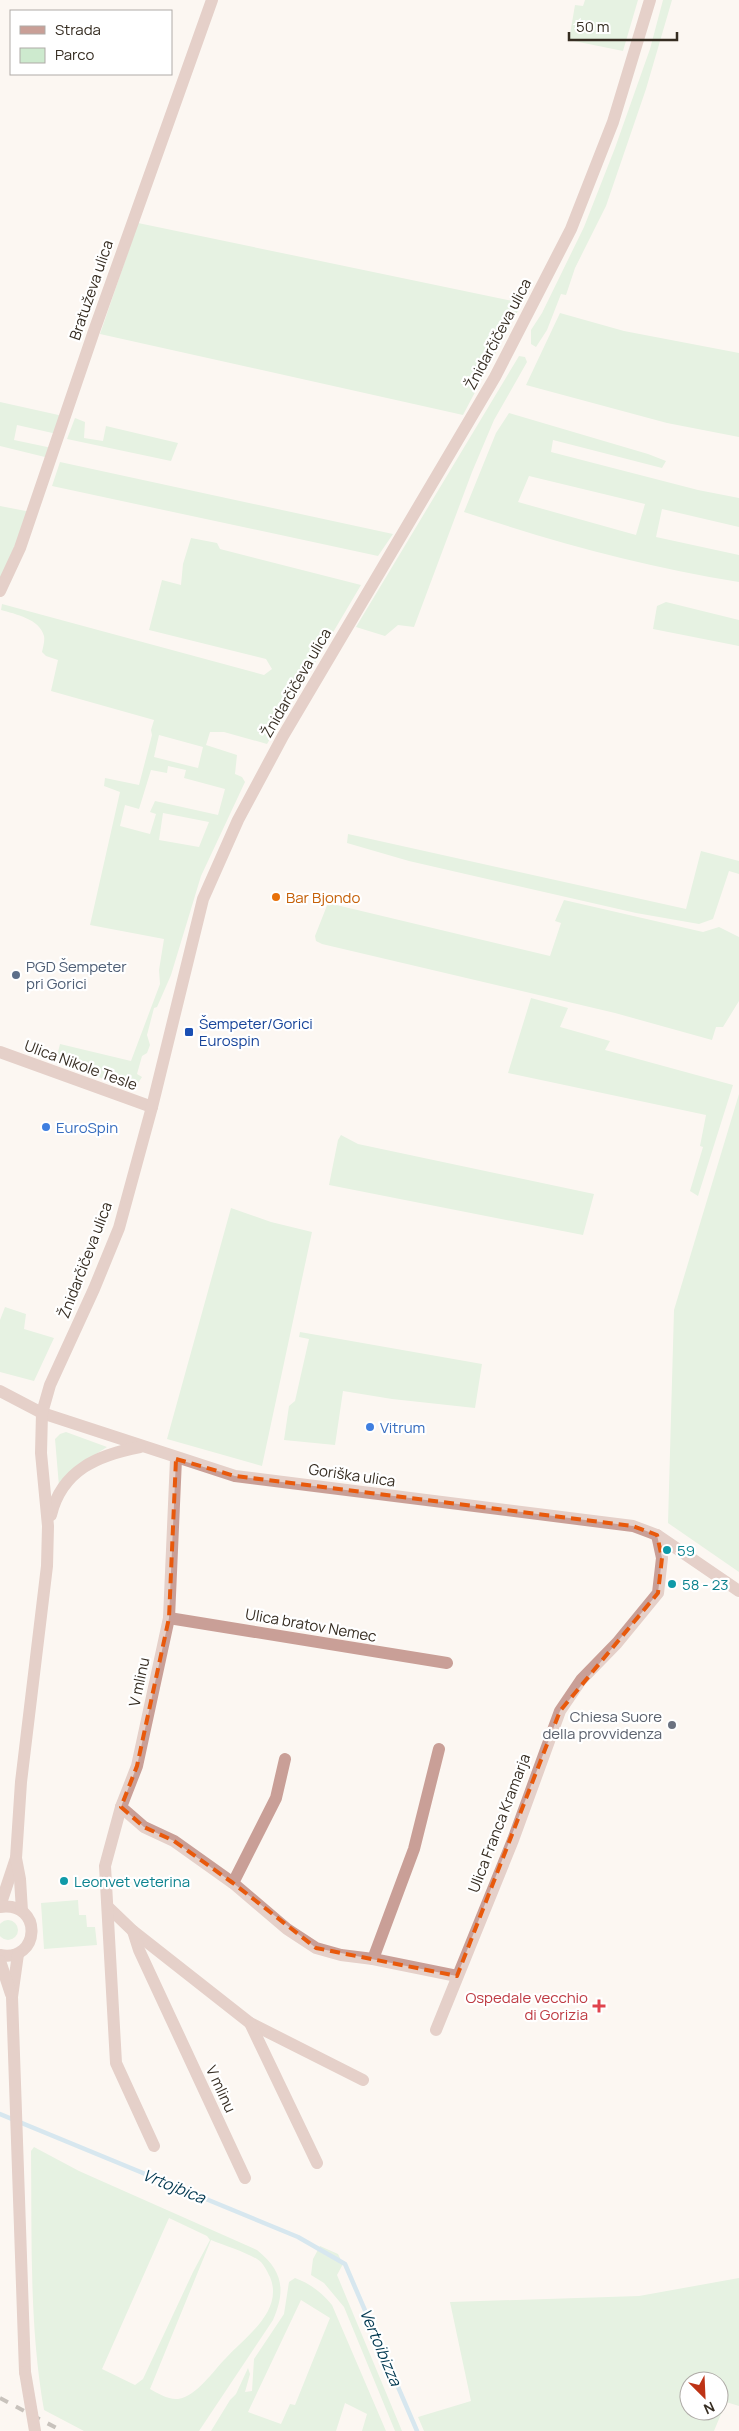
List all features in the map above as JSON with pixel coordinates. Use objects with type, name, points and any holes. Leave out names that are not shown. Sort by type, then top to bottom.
[{"type":"street","name":"Bratuževa ulica","points":[[0,590],[20,548],[94,331],[212,0]]},
{"type":"street","name":"Žnidarčičeva ulica","points":[[48,1526],[41,1454],[42,1413],[50,1385],[94,1289],[119,1228],[152,1107],[204,899],[238,820],[283,736],[495,378],[571,229],[613,122],[650,0]]},
{"type":"street","name":"Ulica Nikole Tesle","points":[[0,1052],[152,1107]]},
{"type":"street","name":"Goriška ulica","points":[[0,1391],[42,1413],[176,1459],[235,1476],[633,1526],[660,1537],[739,1591]]},
{"type":"street","points":[[22,1911],[7,1906],[0,1907],[16,1858],[22,1764],[46,1574],[48,1526],[55,1499],[84,1466],[114,1452],[142,1447]]},
{"type":"street","name":"V mlinu","points":[[154,2146],[116,2063],[105,1866],[109,1845],[121,1807],[137,1766],[169,1618],[176,1459]]},
{"type":"street","name":"Ulica Franca Kramarja","points":[[436,2030],[513,1840],[560,1711],[581,1680],[617,1643],[658,1593],[662,1558],[660,1537]]},
{"type":"street","name":"Ulica bratov Nemec","points":[[169,1618],[447,1663]]},
{"type":"street","points":[[373,1958],[414,1849],[439,1749]]},
{"type":"street","points":[[233,1883],[276,1798],[285,1759]]},
{"type":"street","points":[[121,1807],[144,1827],[174,1841],[233,1883],[287,1929],[316,1948],[340,1955],[373,1958],[457,1976]]},
{"type":"street","points":[[0,1955],[18,1954],[29,1944],[32,1930],[30,1922],[22,1911],[20,1879],[16,1858]]},
{"type":"street","name":"V mlinu","points":[[108,1907],[132,1930],[250,2023],[363,2080]]},
{"type":"street","name":"V mlinu","points":[[132,1930],[139,1950],[245,2178]]},
{"type":"street","points":[[18,1954],[12,1996],[16,2144],[26,2372],[35,2431]]},
{"type":"street","points":[[0,1961],[12,1996]]},
{"type":"street","name":"V mlinu","points":[[250,2023],[317,2163]]},
{"type":"highlighted area","points":[[176,1459],[235,1476],[633,1526],[657,1535],[662,1558],[658,1593],[560,1711],[457,1976],[316,1948],[233,1883],[174,1841],[144,1827],[121,1807],[137,1766],[169,1618]]},
{"type":"green space","points":[[585,0],[638,0],[623,51],[569,40],[575,5],[583,6]]},
{"type":"green space","points":[[663,0],[672,0],[646,89],[606,206],[575,268],[566,295],[561,294],[547,330],[536,347],[531,344],[531,330],[542,313],[584,227],[615,148],[650,49]]},
{"type":"green space","points":[[138,223],[522,303],[463,415],[100,334]]},
{"type":"green space","points":[[560,313],[624,331],[739,353],[739,437],[667,423],[526,385]]},
{"type":"green space","points":[[519,356],[525,357],[527,362],[494,420],[472,472],[414,627],[398,625],[385,636],[356,627]]},
{"type":"green space","points":[[0,402],[63,416],[57,434],[17,425],[14,440],[52,448],[49,458],[0,446]]},
{"type":"green space","points":[[509,413],[666,461],[662,468],[553,440],[551,452],[698,490],[739,498],[739,527],[662,509],[656,537],[739,555],[739,582],[669,569],[600,553],[464,512],[496,433]],"holes":[[[529,476],[645,504],[636,535],[518,502]]]},
{"type":"green space","points":[[75,418],[85,422],[84,438],[103,441],[106,426],[178,443],[171,461],[67,439]]},
{"type":"green space","points":[[60,462],[393,534],[378,556],[52,486]]},
{"type":"green space","points":[[0,506],[31,512],[0,579]]},
{"type":"green space","points":[[191,538],[217,543],[220,549],[361,585],[267,744],[224,732],[210,732],[206,745],[237,755],[235,774],[242,777],[245,782],[201,876],[171,975],[157,1007],[154,1008],[147,1035],[150,1045],[147,1053],[142,1056],[137,1074],[142,1077],[134,1089],[131,1090],[56,1060],[60,1044],[131,1061],[160,984],[159,970],[164,939],[90,925],[120,792],[104,786],[105,778],[139,785],[154,720],[51,691],[58,660],[46,656],[42,652],[44,636],[42,630],[38,625],[26,618],[1,610],[2,604],[264,675],[272,669],[266,659],[149,630],[162,580],[181,585],[183,564]],"holes":[[[159,735],[203,747],[198,768],[154,757]],[[168,766],[186,770],[184,778],[225,789],[218,815],[155,801],[150,812],[156,814],[150,834],[120,826],[125,805],[139,809],[151,770],[167,773]],[[163,813],[209,822],[199,847],[159,840]]]},
{"type":"green space","points":[[666,602],[739,620],[739,646],[653,629],[657,606]]},
{"type":"green space","points":[[348,834],[686,909],[701,851],[739,861],[739,874],[729,871],[713,919],[699,924],[636,913],[409,861],[347,843]]},
{"type":"green space","points":[[564,900],[703,932],[719,927],[739,937],[739,1001],[723,1027],[716,1027],[712,1040],[615,1013],[322,944],[316,941],[315,936],[328,903],[550,956],[561,923],[555,921]]},
{"type":"green space","points":[[531,998],[568,1008],[560,1027],[610,1041],[605,1050],[733,1085],[698,1196],[690,1191],[703,1147],[700,1146],[706,1115],[508,1073]]},
{"type":"green space","points":[[739,1094],[739,1572],[668,1523],[674,1310]]},
{"type":"green space","points":[[341,1135],[358,1144],[594,1194],[583,1235],[329,1185],[338,1140]]},
{"type":"green space","points":[[231,1208],[271,1222],[312,1232],[262,1466],[167,1439]]},
{"type":"green space","points":[[5,1307],[26,1314],[24,1329],[54,1338],[34,1381],[0,1372],[0,1320]]},
{"type":"green space","points":[[300,1332],[482,1364],[475,1408],[392,1399],[343,1391],[335,1445],[284,1440],[289,1406],[295,1401],[309,1339],[299,1337]]},
{"type":"green space","points":[[66,1432],[107,1447],[82,1463],[59,1486],[55,1439],[60,1434]]},
{"type":"green space","points":[[78,1900],[79,1915],[86,1915],[87,1927],[95,1927],[97,1945],[44,1949],[41,1903]]},
{"type":"green space","points":[[4,1920],[12,1920],[18,1926],[18,1934],[12,1940],[4,1940],[-1,1935],[-1,1925]]},
{"type":"green space","points":[[34,2147],[79,2171],[257,2250],[266,2258],[277,2273],[281,2290],[273,2320],[199,2431],[84,2431],[44,2410],[39,2378],[34,2313],[31,2151]],"holes":[[[169,2218],[207,2236],[210,2240],[143,2379],[135,2385],[102,2369]],[[211,2240],[246,2253],[261,2262],[270,2277],[273,2289],[272,2301],[268,2312],[261,2322],[198,2388],[185,2397],[178,2399],[163,2396],[150,2389]]]},
{"type":"green space","points":[[320,2246],[338,2254],[343,2264],[337,2275],[402,2431],[395,2431],[344,2307],[324,2283],[311,2275],[313,2259]]},
{"type":"green space","points":[[295,2278],[306,2283],[320,2292],[332,2305],[386,2431],[362,2431],[367,2414],[345,2403],[336,2431],[211,2431],[230,2400],[236,2394],[248,2368],[250,2374],[245,2392],[252,2391],[254,2359],[284,2314],[289,2282]],"holes":[[[301,2300],[330,2318],[295,2405],[290,2404],[281,2424],[248,2412]]]},
{"type":"green space","points":[[739,2278],[739,2406],[729,2403],[729,2371],[679,2371],[679,2421],[718,2421],[714,2431],[424,2431],[418,2417],[471,2401],[450,2302],[639,2296]]},
{"type":"waterway","name":"Vrtojbica","points":[[0,2114],[298,2237],[345,2264],[417,2431]]},
{"type":"railway","points":[[0,2398],[62,2431]]},
{"type":"place","name":"Bar Bjondo","points":[[276,897]]},
{"type":"place","name":"PGD Šempeter pri Gorici","points":[[16,975]]},
{"type":"place","name":"Šempeter/Gorici Eurospin","points":[[189,1032]]},
{"type":"place","name":"EuroSpin","points":[[46,1127]]},
{"type":"place","name":"Vitrum","points":[[370,1427]]},
{"type":"place","name":"59","points":[[667,1550]]},
{"type":"place","name":"58 - 23","points":[[672,1584]]},
{"type":"place","name":"Chiesa Suore della provvidenza","points":[[672,1725]]},
{"type":"place","name":"Leonvet veterina","points":[[64,1881]]},
{"type":"place","name":"Ospedale vecchio di Gorizia","points":[[599,2006]]},
{"type":"water label","name":"Vertoibizza","points":[[381,2347]]}]
